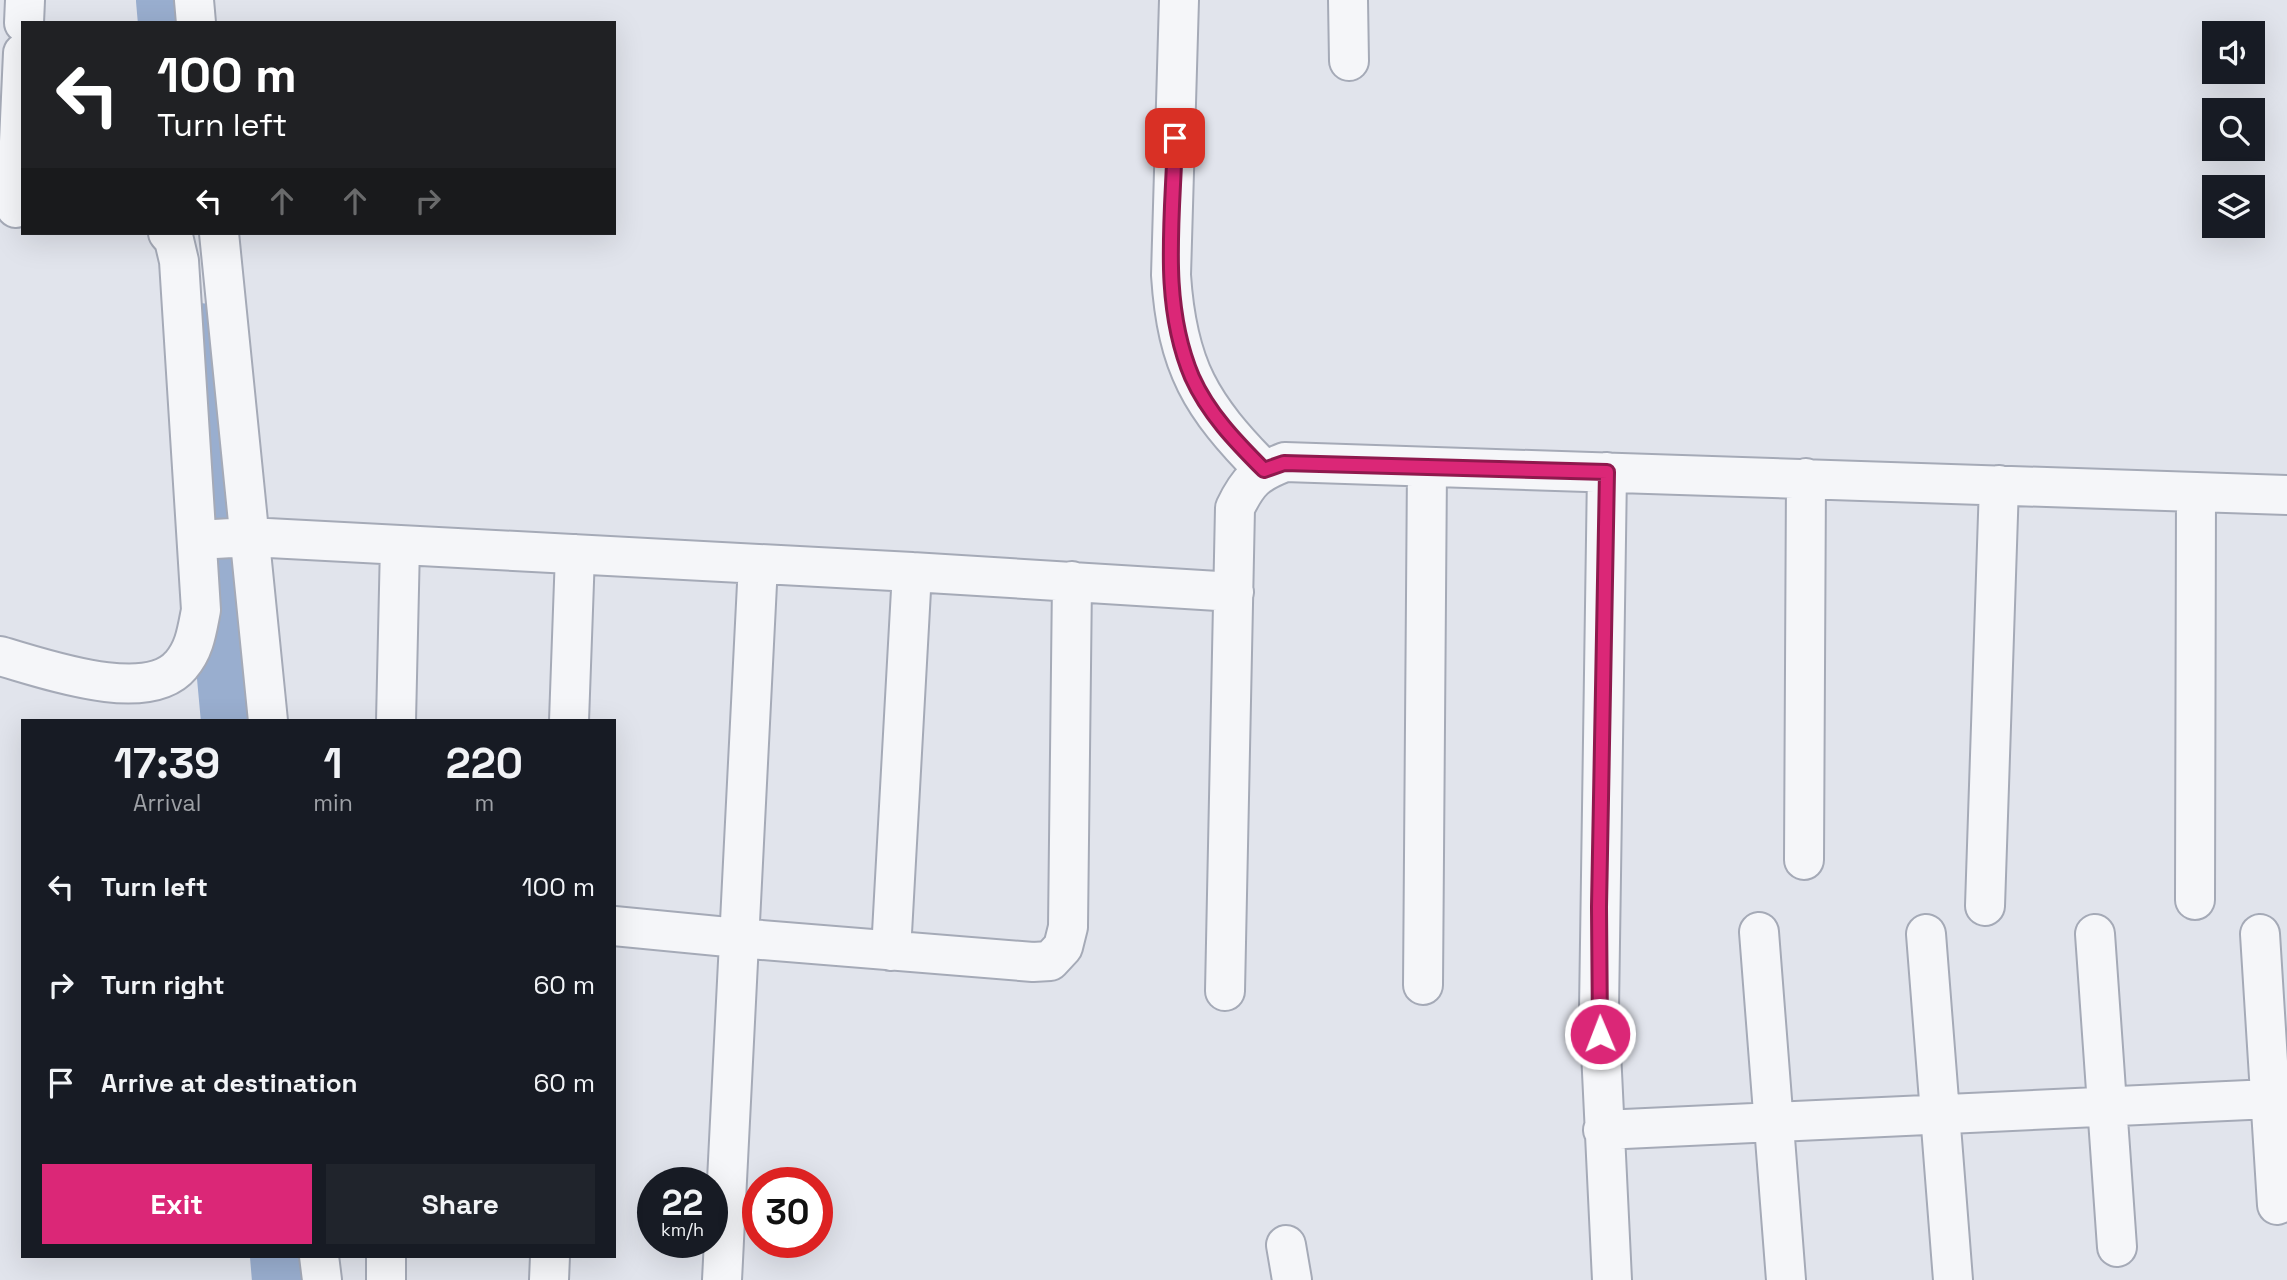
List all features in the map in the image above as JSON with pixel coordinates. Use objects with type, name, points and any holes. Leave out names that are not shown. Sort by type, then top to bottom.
[{"type":"street","points":[[24,21],[25,0]]},
{"type":"street","points":[[194,0],[196,21]]},
{"type":"street","points":[[1179,0],[1171,275],[1173,309],[1179,340],[1192,379],[1214,415],[1264,470]]},
{"type":"street","points":[[1348,0],[1349,61]]},
{"type":"street","points":[[13,208],[21,84]]},
{"type":"street","points":[[170,235],[174,240],[179,261],[223,539],[268,719]]},
{"type":"street","points":[[0,656],[93,681],[132,684],[158,680],[180,668],[192,648],[223,539],[219,235]]},
{"type":"street","points":[[1225,990],[1235,508],[1247,484],[1264,470],[1284,463],[2287,495]]},
{"type":"street","points":[[1423,985],[1427,467]]},
{"type":"street","points":[[1607,472],[1599,1010],[1612,1280]]},
{"type":"street","points":[[1804,860],[1805,478]]},
{"type":"street","points":[[1985,906],[1999,485]]},
{"type":"street","points":[[2195,900],[2196,492]]},
{"type":"street","points":[[223,539],[575,554],[1234,592]]},
{"type":"street","points":[[396,719],[400,545]]},
{"type":"street","points":[[569,719],[575,554]]},
{"type":"street","points":[[722,1280],[758,564]]},
{"type":"street","points":[[891,951],[912,572]]},
{"type":"street","points":[[616,926],[891,951],[1050,961],[1063,947],[1068,927],[1072,581]]},
{"type":"street","points":[[1759,932],[1786,1280]]},
{"type":"street","points":[[1926,934],[1953,1280]]},
{"type":"street","points":[[2095,934],[2118,1247]]},
{"type":"street","points":[[2260,934],[2277,1205]]},
{"type":"street","points":[[1603,1130],[2270,1099]]},
{"type":"street","points":[[319,1258],[322,1280]]},
{"type":"street","points":[[386,1258],[386,1280]]},
{"type":"street","points":[[549,1280],[550,1258]]},
{"type":"waterway","points":[[170,0],[172,21]]},
{"type":"waterway","points":[[200,337],[235,719]]},
{"type":"waterway","points":[[284,1258],[286,1280]]},
{"type":"route","points":[[1175,138],[1171,275],[1173,309],[1179,340],[1192,379],[1214,415],[1264,470],[1284,463],[1607,472],[1599,907],[1600,1034]]}]
